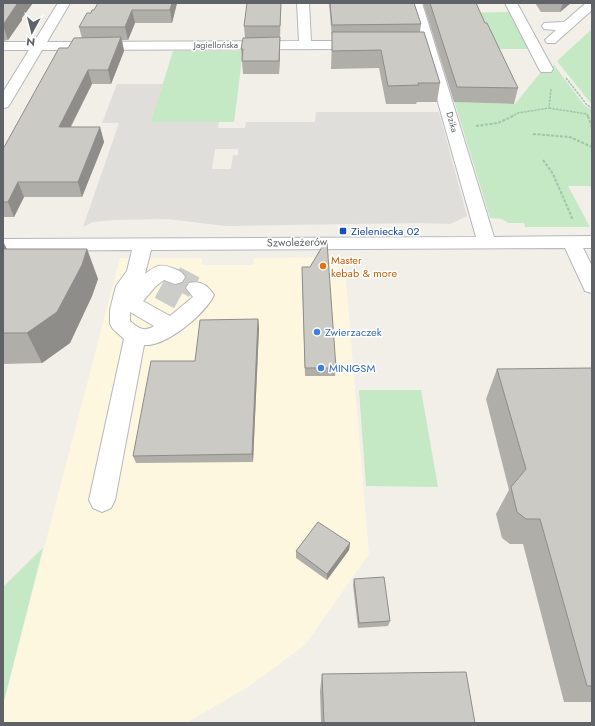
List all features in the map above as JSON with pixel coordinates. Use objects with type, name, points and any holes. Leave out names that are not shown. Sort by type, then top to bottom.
[{"type":"street","points":[[3,104],[64,3]]},
{"type":"street","points":[[303,3],[305,45]]},
{"type":"street","name":"Dzika","points":[[416,3],[486,241]]},
{"type":"street","points":[[511,3],[546,69]]},
{"type":"street","points":[[551,40],[592,4]]},
{"type":"street","points":[[548,26],[567,26]]},
{"type":"street","points":[[414,44],[429,44]]},
{"type":"street","name":"Jagiellońska","points":[[3,46],[375,45]]},
{"type":"street","points":[[573,233],[592,286]]},
{"type":"street","name":"Szwoleżerów","points":[[3,244],[143,244],[279,250],[486,241],[573,233],[592,242]]},
{"type":"street","points":[[143,244],[155,280]]},
{"type":"street","points":[[155,280],[130,303],[171,326]]},
{"type":"street","points":[[155,280],[126,286],[120,310],[120,324],[135,337],[151,338],[171,326],[190,298]]},
{"type":"street","points":[[102,500],[135,337]]},
{"type":"path","points":[[566,77],[587,105],[592,108]]},
{"type":"path","points":[[549,108],[552,88]]},
{"type":"path","points":[[470,127],[498,123],[518,113],[549,108],[587,114],[592,128]]},
{"type":"path","points":[[533,134],[570,137],[592,147]]},
{"type":"path","points":[[592,136],[592,141]]},
{"type":"path","points":[[543,160],[553,174],[573,233]]},
{"type":"shaded area","points":[[117,84],[163,84],[152,122],[219,122],[218,128],[245,128],[246,122],[315,122],[316,112],[439,112],[467,216],[450,224],[418,223],[226,226],[167,219],[93,222],[83,227],[119,123],[102,123]],"holes":[[[215,149],[238,149],[238,155],[233,155],[231,169],[212,169]]]},
{"type":"shaded area","points":[[344,257],[369,554],[305,645],[248,687],[186,723],[3,723],[3,705],[120,258],[202,258],[202,265],[253,265],[254,258]]},
{"type":"green space","points":[[509,12],[528,49],[489,49],[473,13]]},
{"type":"green space","points":[[592,29],[592,105],[557,61]]},
{"type":"green space","points":[[173,51],[243,51],[234,122],[151,122]]},
{"type":"green space","points":[[554,65],[584,105],[592,110],[592,186],[568,186],[590,227],[525,227],[524,223],[508,223],[502,219],[490,218],[446,74],[455,102],[515,104],[541,72]]},
{"type":"green space","points":[[359,390],[421,390],[438,487],[366,486]]},
{"type":"green space","points":[[43,548],[3,705],[3,587]]},
{"type":"building","points":[[3,3],[17,4],[3,25]]},
{"type":"building","points":[[98,3],[172,3],[170,10],[132,10],[125,27],[79,27],[87,13],[91,13]]},
{"type":"building","points":[[247,3],[281,3],[280,26],[244,26]]},
{"type":"building","points":[[330,3],[414,3],[421,24],[332,25]]},
{"type":"building","points":[[430,3],[476,3],[518,88],[457,87]]},
{"type":"building","points":[[332,32],[424,32],[440,83],[418,83],[419,85],[388,86],[381,50],[332,51]]},
{"type":"building","points":[[121,37],[108,70],[88,70],[59,127],[100,127],[78,182],[18,182],[8,202],[3,202],[3,149],[59,48],[68,48],[74,38]]},
{"type":"building","points":[[280,37],[279,61],[242,61],[243,49],[241,49],[243,38]]},
{"type":"building","points":[[325,242],[327,242],[336,368],[305,368],[302,267],[310,267]]},
{"type":"building","points":[[3,249],[87,249],[82,265],[57,312],[27,333],[3,333]]},
{"type":"building","points":[[258,319],[252,454],[133,456],[151,361],[195,361],[200,320]]},
{"type":"building","points":[[592,368],[592,686],[587,686],[540,519],[526,519],[517,512],[511,487],[526,469],[497,369]]},
{"type":"building","points":[[318,522],[350,543],[327,574],[296,551]]},
{"type":"building","points":[[384,577],[390,621],[359,623],[354,579]]},
{"type":"building","points":[[466,672],[475,723],[324,723],[322,674]]},
{"type":"tunnel","points":[[175,277],[196,288]]},
{"type":"tunnel","points":[[160,288],[182,300]]},
{"type":"place","name":"Zieleniecka 02","points":[[343,231]]},
{"type":"place","name":"Master kebab & more","points":[[323,266]]},
{"type":"place","name":"Zwierzaczek","points":[[317,332]]},
{"type":"place","name":"MINIGSM","points":[[321,368]]}]
